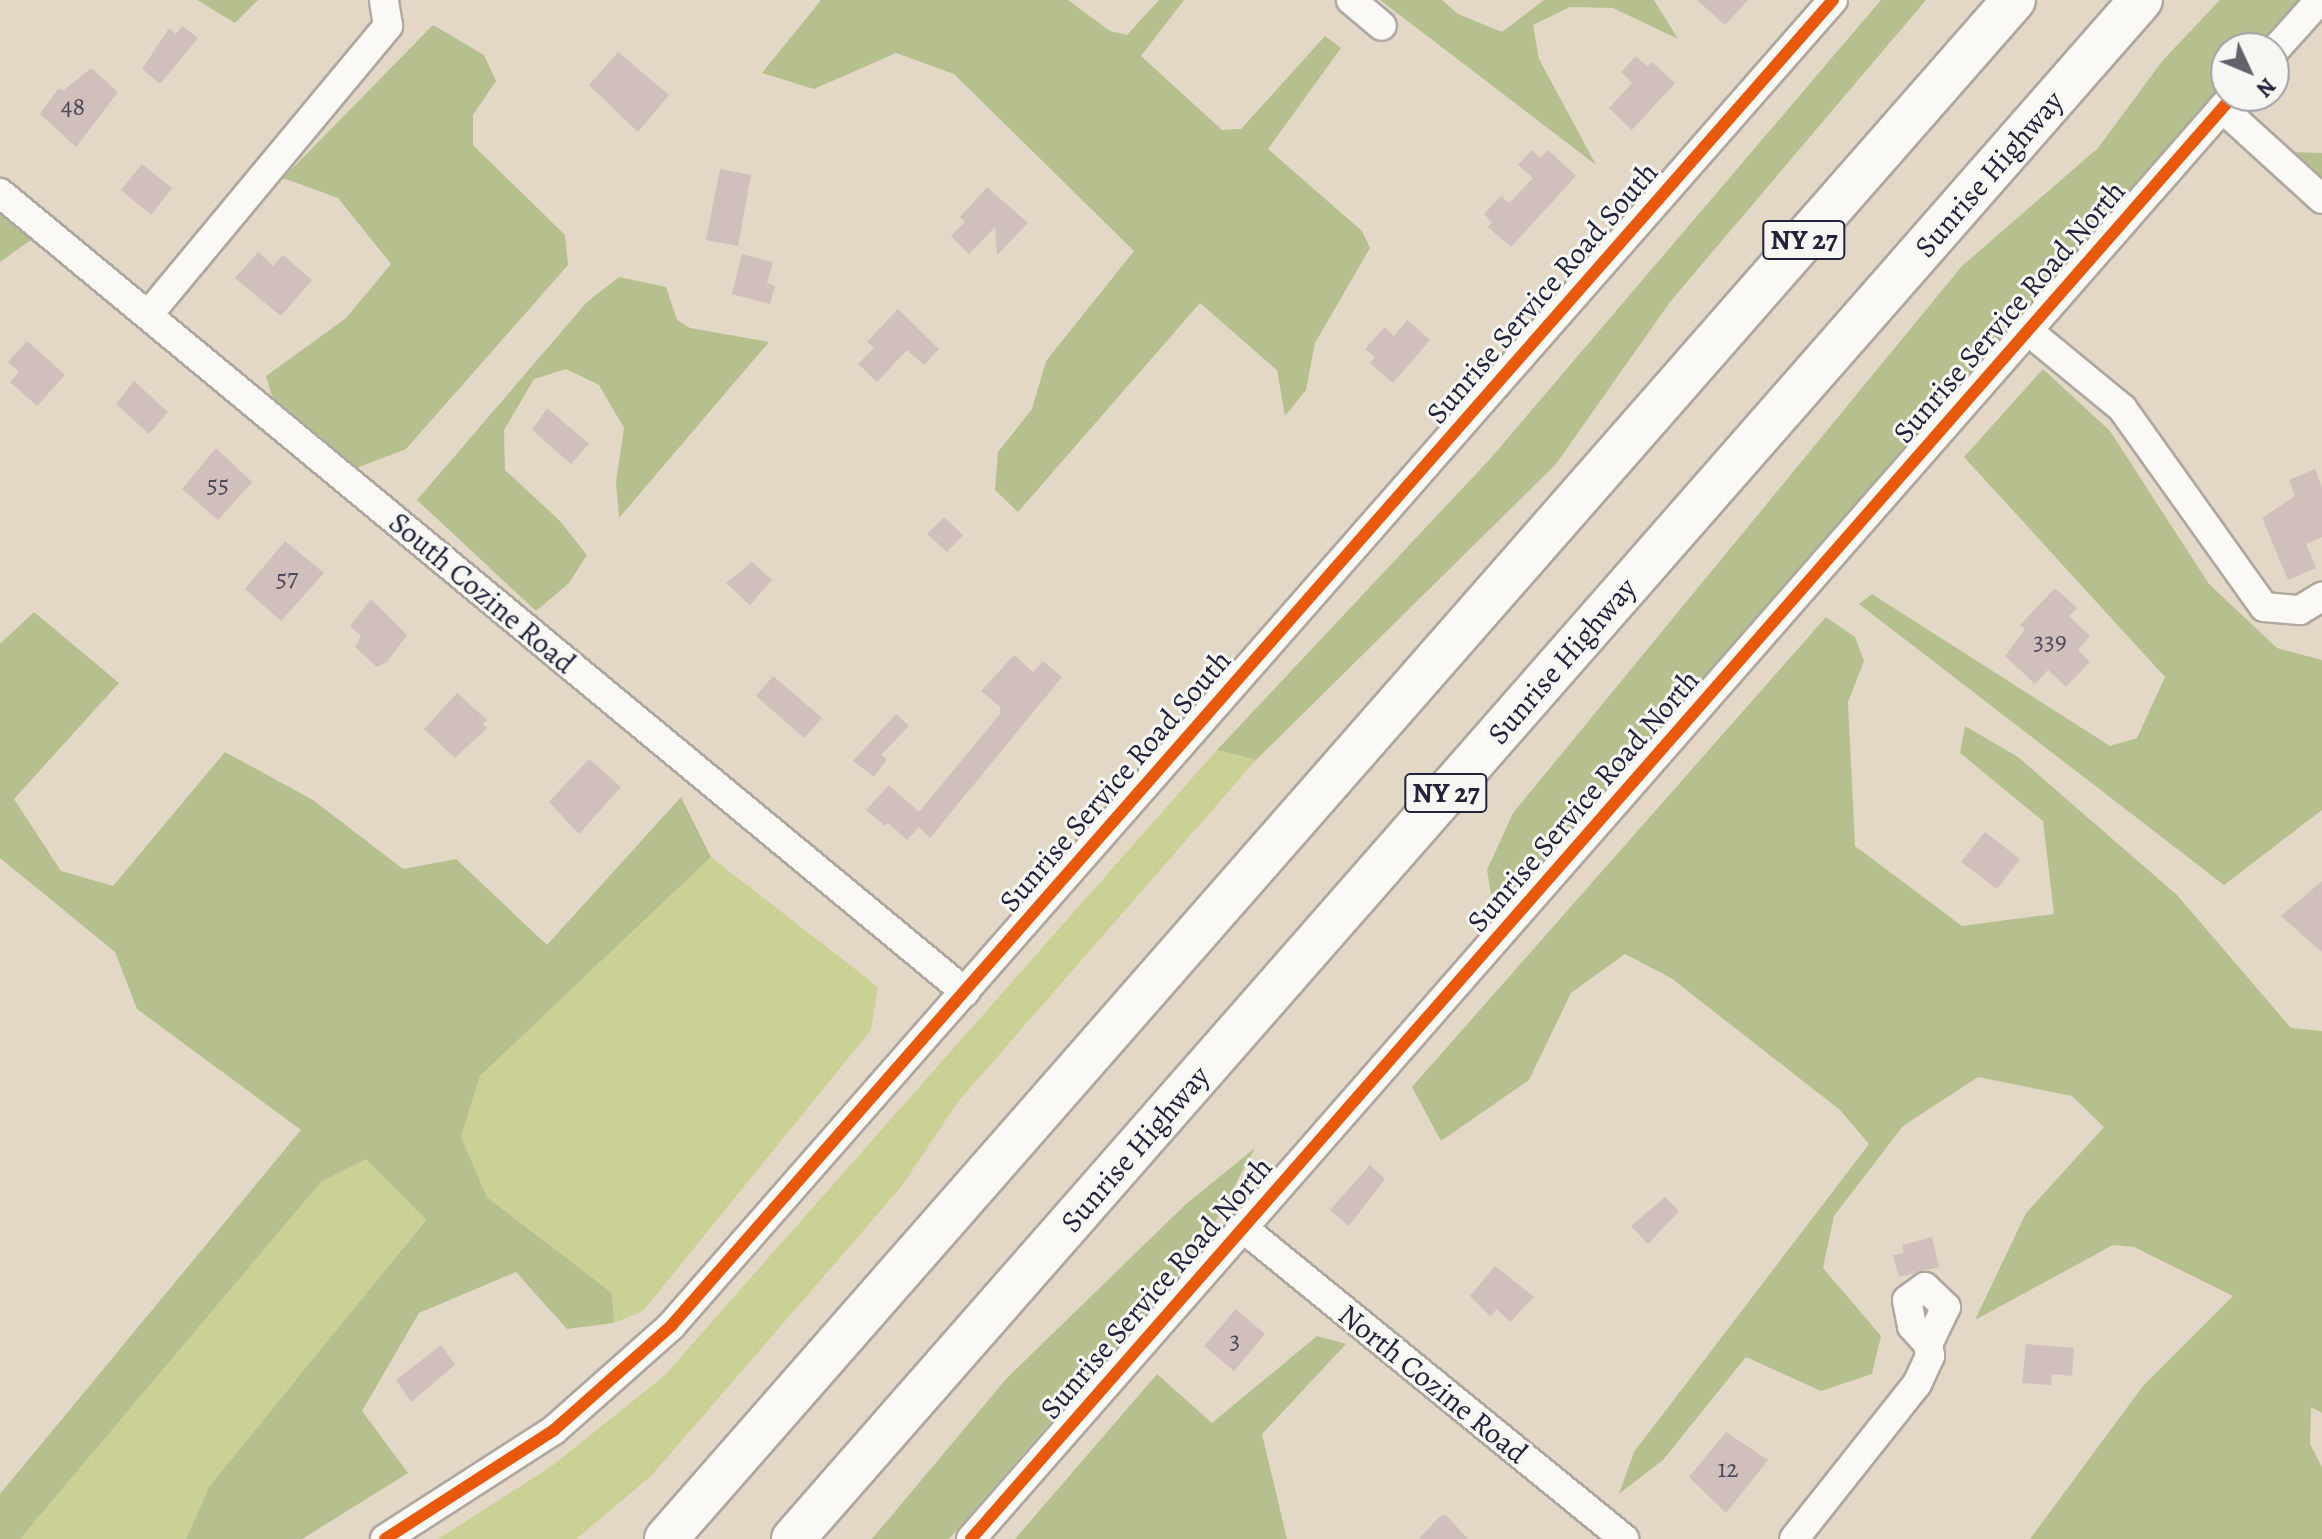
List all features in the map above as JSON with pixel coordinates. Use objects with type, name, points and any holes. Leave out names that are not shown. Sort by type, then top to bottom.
[{"type":"highway","name":"NY 27","points":[[666,1539],[2014,0]]},
{"type":"highway","name":"Sunrise Highway","points":[[793,1539],[2141,0]]},
{"type":"street","points":[[148,315],[388,26],[384,0]]},
{"type":"street","points":[[1351,0],[1382,26]]},
{"type":"street","name":"Sunrise Service Road South","points":[[385,1539],[542,1438],[641,1356],[728,1265],[1833,0]]},
{"type":"street","points":[[2290,33],[2320,0]]},
{"type":"street","name":"Sunrise Service Road North","points":[[971,1539],[2219,112]]},
{"type":"street","points":[[2238,112],[2322,199]]},
{"type":"street","name":"South Cozine Road","points":[[0,193],[965,992]]},
{"type":"street","points":[[2027,330],[2122,408],[2264,607],[2300,610],[2322,597]]},
{"type":"street","name":"North Cozine Road","points":[[1243,1228],[1624,1539]]},
{"type":"street","points":[[1794,1539],[1917,1384],[1930,1356],[1928,1344]]},
{"type":"green space","points":[[197,0],[258,0],[235,23]]},
{"type":"green space","points":[[821,0],[1068,0],[1110,31],[1127,35],[1159,0],[1184,0],[1141,56],[1222,130],[1241,129],[1325,36],[1341,48],[1268,149],[1362,231],[1370,248],[1315,343],[1306,390],[1285,416],[1277,370],[1200,303],[1018,512],[995,490],[998,452],[1032,409],[1046,361],[1134,251],[954,74],[896,53],[814,89],[762,73]]},
{"type":"green space","points":[[1380,0],[1442,0],[1458,14],[1502,32],[1544,0],[1654,0],[1678,39],[1613,8],[1570,7],[1533,25],[1539,59],[1596,165]]},
{"type":"green space","points":[[1881,0],[1926,0],[1670,302],[1556,464],[1256,760],[1217,750],[1490,459]]},
{"type":"green space","points":[[2220,0],[2301,0],[2273,32],[2210,32],[2210,104],[1495,920],[1487,870],[1513,813],[1962,266],[2098,148],[2163,60]]},
{"type":"green space","points":[[433,25],[484,55],[496,81],[473,115],[473,145],[565,235],[568,265],[406,449],[354,469],[273,399],[266,376],[346,318],[391,264],[338,198],[283,178]]},
{"type":"green space","points":[[2293,152],[2322,153],[2322,187],[2297,167]]},
{"type":"green space","points":[[0,212],[31,240],[0,262]]},
{"type":"green space","points":[[619,277],[666,287],[677,320],[690,328],[769,342],[619,518],[616,482],[624,428],[599,385],[566,369],[534,379],[504,430],[505,470],[560,521],[587,555],[569,583],[536,611],[417,500],[587,302]]},
{"type":"green space","points":[[2043,369],[2110,431],[2209,584],[2277,648],[2322,660],[2322,810],[2224,885],[1859,604],[1872,594],[2110,746],[2137,738],[2165,677],[1964,457]]},
{"type":"green space","points":[[34,612],[119,683],[14,799],[61,871],[113,886],[225,752],[313,800],[403,869],[456,859],[547,945],[681,797],[711,857],[480,1076],[461,1137],[487,1197],[612,1293],[614,1323],[567,1329],[516,1272],[419,1313],[362,1411],[408,1473],[302,1539],[186,1539],[209,1487],[426,1220],[366,1159],[321,1182],[20,1539],[0,1539],[0,1494],[301,1130],[137,1009],[115,952],[0,858],[0,644]]},
{"type":"green space","points":[[1826,617],[1855,637],[1864,661],[1848,702],[1855,846],[1962,926],[2054,914],[2043,821],[1960,753],[1965,726],[2018,757],[2177,895],[2291,1028],[2322,1031],[2322,1413],[2311,1407],[2310,1444],[2322,1467],[2322,1539],[2030,1539],[2143,1386],[2233,1296],[2134,1247],[2113,1245],[1975,1320],[2026,1213],[2104,1127],[2072,1096],[1978,1077],[1903,1126],[1834,1216],[1823,1268],[1881,1336],[1872,1374],[1821,1391],[1746,1357],[1663,1460],[1619,1494],[1634,1452],[1869,1144],[1840,1110],[1671,978],[1625,954],[1571,993],[1529,1080],[1441,1141],[1412,1087]]},
{"type":"green space","points":[[1217,750],[1256,760],[957,1103],[901,1187],[651,1476],[576,1539],[438,1539],[552,1466],[664,1376]]},
{"type":"green space","points":[[711,857],[878,987],[871,1030],[643,1311],[614,1323],[612,1293],[487,1197],[461,1137],[480,1076]]},
{"type":"green space","points":[[1255,1148],[1200,1250],[949,1539],[872,1539],[1006,1379],[1186,1204]]},
{"type":"green space","points":[[366,1159],[426,1219],[205,1496],[186,1539],[20,1539],[321,1182]]},
{"type":"green space","points":[[1317,1336],[1346,1344],[1262,1434],[1287,1539],[1015,1539],[1157,1374],[1212,1423]]},
{"type":"building","points":[[1697,0],[1748,0],[1725,25]]},
{"type":"building","points":[[182,26],[198,38],[160,84],[142,69],[169,28],[176,34]]},
{"type":"building","points":[[618,52],[669,95],[638,132],[589,85]]},
{"type":"building","points":[[1636,56],[1647,66],[1652,62],[1675,83],[1632,130],[1609,108],[1632,83],[1621,72]]},
{"type":"building","points":[[91,68],[118,92],[76,147],[40,114],[58,89],[64,90]]},
{"type":"building","points":[[1532,150],[1540,158],[1548,150],[1576,176],[1511,247],[1488,227],[1492,222],[1484,214],[1501,196],[1509,203],[1533,178],[1518,165]]},
{"type":"building","points":[[142,164],[172,188],[151,215],[121,190]]},
{"type":"building","points":[[720,169],[751,175],[738,246],[706,240]]},
{"type":"building","points":[[987,187],[1028,223],[997,255],[995,227],[969,254],[951,236],[965,222],[960,217]]},
{"type":"building","points":[[258,252],[273,266],[283,255],[312,280],[281,316],[235,278]]},
{"type":"building","points":[[742,254],[773,262],[767,283],[775,286],[770,304],[732,294]]},
{"type":"building","points":[[898,309],[939,349],[924,365],[907,350],[877,382],[858,364],[874,348],[867,342]]},
{"type":"building","points":[[1407,320],[1430,340],[1393,383],[1370,363],[1375,357],[1365,349],[1385,327],[1394,336]]},
{"type":"building","points":[[27,341],[65,375],[37,406],[10,382],[19,372],[8,362]]},
{"type":"building","points":[[134,381],[168,412],[149,434],[116,404]]},
{"type":"building","points":[[547,408],[589,444],[571,464],[532,430]]},
{"type":"building","points":[[216,448],[252,482],[218,520],[182,489]]},
{"type":"building","points":[[2315,469],[2322,487],[2322,537],[2306,544],[2316,568],[2288,580],[2262,518],[2295,496],[2289,480]]},
{"type":"building","points":[[944,517],[963,535],[947,552],[927,534]]},
{"type":"building","points":[[285,541],[324,573],[281,621],[245,589]]},
{"type":"building","points":[[752,562],[772,580],[750,605],[726,583]]},
{"type":"building","points":[[2055,588],[2077,608],[2069,616],[2090,636],[2078,650],[2090,662],[2066,687],[2048,670],[2035,684],[2005,656],[2025,629],[2020,625]]},
{"type":"building","points":[[371,599],[407,635],[387,662],[377,667],[355,647],[361,636],[350,626]]},
{"type":"building","points":[[1014,655],[1033,672],[1043,661],[1062,677],[930,838],[919,827],[907,840],[888,823],[885,826],[866,810],[889,785],[919,812],[1000,714],[1000,707],[981,691]]},
{"type":"building","points":[[773,676],[822,718],[804,738],[756,696]]},
{"type":"building","points":[[457,693],[487,720],[483,724],[487,728],[455,758],[424,729]]},
{"type":"building","points":[[896,714],[909,726],[881,755],[887,759],[874,777],[853,761]]},
{"type":"building","points":[[589,759],[621,787],[579,834],[549,802]]},
{"type":"building","points":[[1985,832],[2020,859],[1997,889],[1961,862]]},
{"type":"building","points":[[2322,881],[2322,952],[2281,916]]},
{"type":"building","points":[[1370,1165],[1385,1179],[1349,1226],[1330,1210]]},
{"type":"building","points":[[1665,1197],[1679,1211],[1648,1244],[1631,1226]]},
{"type":"building","points":[[1932,1237],[1939,1267],[1899,1277],[1893,1255],[1904,1253],[1902,1245]]},
{"type":"building","points":[[1495,1266],[1534,1297],[1510,1322],[1497,1309],[1490,1316],[1470,1296]]},
{"type":"building","points":[[1236,1309],[1265,1334],[1234,1371],[1204,1346]]},
{"type":"building","points":[[2026,1344],[2074,1348],[2072,1376],[2052,1374],[2051,1385],[2022,1383]]},
{"type":"building","points":[[441,1345],[455,1365],[411,1402],[396,1380]]},
{"type":"building","points":[[1726,1432],[1768,1460],[1726,1513],[1689,1477]]},
{"type":"building","points":[[1445,1514],[1468,1539],[1419,1539],[1438,1518]]},
{"type":"cycle path","points":[[385,1539],[554,1430],[671,1326],[1833,0]]},
{"type":"cycle path","points":[[971,1539],[2219,112]]}]
